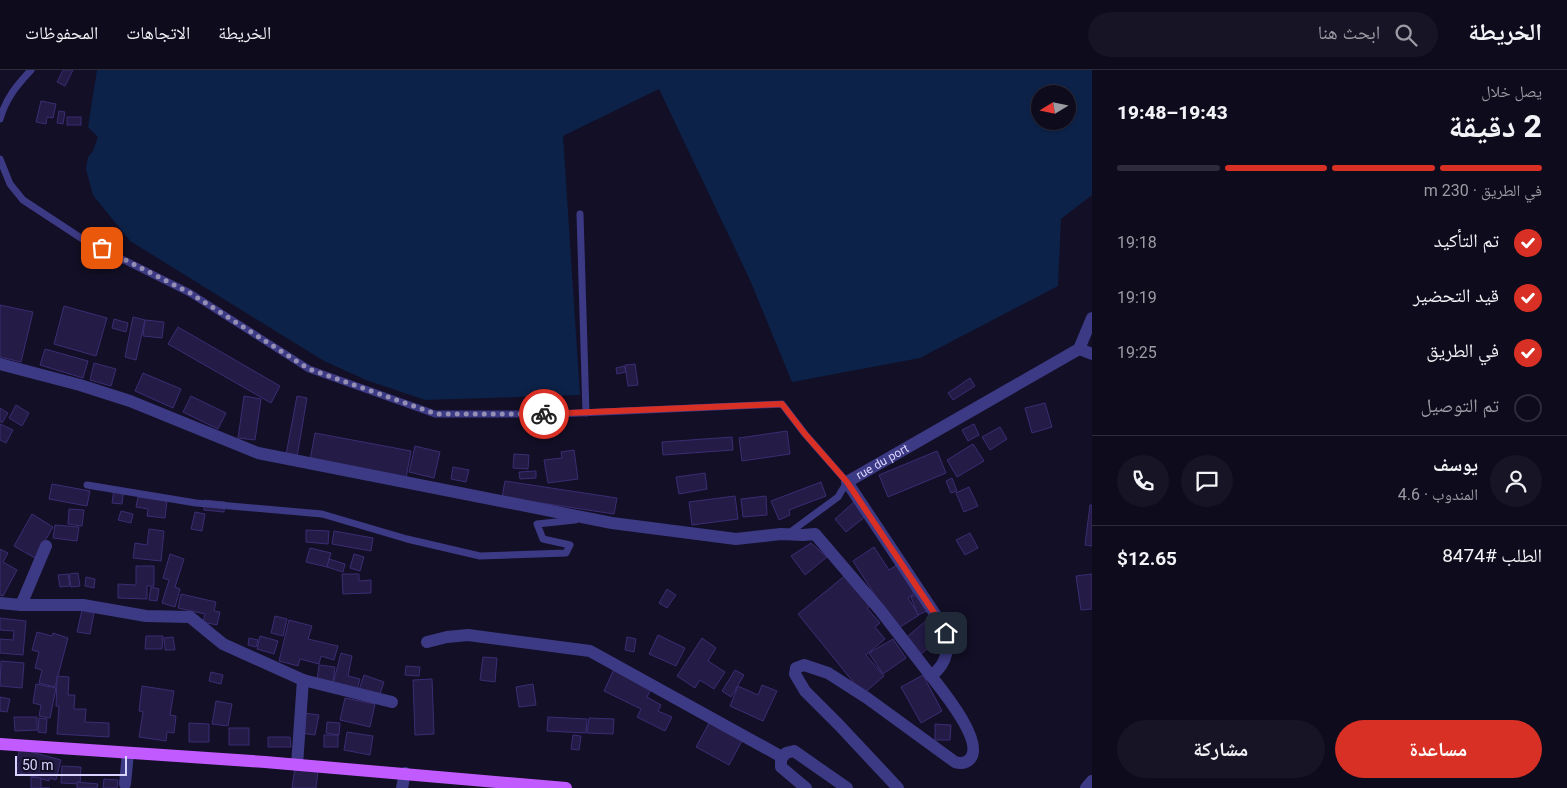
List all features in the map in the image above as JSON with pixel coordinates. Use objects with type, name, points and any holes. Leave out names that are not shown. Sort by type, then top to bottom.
[{"type":"main road","points":[[0,744],[405,773],[566,788]]},
{"type":"street","points":[[1092,318],[1079,349],[1092,354]]},
{"type":"street","name":"rue du port","points":[[931,676],[943,664],[946,657],[948,641],[943,626],[847,482],[1079,349]]},
{"type":"street","points":[[0,364],[130,400],[258,453],[590,520],[736,538],[815,534],[880,610],[931,676],[969,732],[974,752],[969,760],[964,763],[955,762],[867,698],[828,673],[804,665],[798,667],[795,672],[796,678],[805,691],[840,725],[898,788]]},
{"type":"street","points":[[21,605],[46,546]]},
{"type":"street","points":[[0,603],[83,606],[146,616],[190,617],[223,644],[303,680],[392,702]]},
{"type":"street","points":[[427,642],[447,637],[468,635],[590,651],[782,757]]},
{"type":"street","points":[[297,765],[303,680]]},
{"type":"street","points":[[806,788],[782,770],[780,765],[782,757],[786,753],[794,751],[847,788]]},
{"type":"street","points":[[125,784],[128,753]]},
{"type":"street","points":[[402,788],[405,773]]},
{"type":"street","points":[[1086,788],[1092,781]]},
{"type":"lane","points":[[0,119],[4,106],[14,88],[31,70]]},
{"type":"lane","points":[[0,159],[10,184],[23,200],[84,240],[190,293],[309,369],[436,414],[556,414],[782,404],[805,434],[847,482],[838,497],[789,534]]},
{"type":"lane","points":[[580,214],[586,413]]},
{"type":"lane","points":[[87,485],[196,503],[322,514],[406,539],[480,556],[566,553],[570,544],[543,538],[537,524],[590,520]]},
{"type":"water","points":[[97,70],[1092,70],[1092,195],[1061,219],[1058,286],[920,358],[792,382],[750,280],[659,89],[563,136],[580,395],[425,400],[366,380],[324,361],[130,241],[93,195],[86,169],[88,157],[93,151],[98,137],[88,127]]},
{"type":"building","points":[[63,70],[73,70],[65,86],[57,82]]},
{"type":"building","points":[[41,101],[56,104],[53,118],[47,117],[46,124],[36,122]]},
{"type":"building","points":[[59,111],[65,112],[63,124],[57,123]]},
{"type":"building","points":[[67,117],[81,117],[81,125],[67,125]]},
{"type":"building","points":[[0,305],[33,312],[21,362],[0,357]]},
{"type":"building","points":[[64,306],[107,318],[96,356],[54,344]]},
{"type":"building","points":[[133,317],[145,320],[136,360],[125,357]]},
{"type":"building","points":[[114,319],[128,323],[126,332],[112,328]]},
{"type":"building","points":[[145,320],[164,322],[162,338],[143,336]]},
{"type":"building","points":[[178,327],[280,386],[271,403],[168,344]]},
{"type":"building","points":[[45,349],[88,361],[83,378],[40,365]]},
{"type":"building","points":[[94,363],[116,369],[111,386],[90,380]]},
{"type":"building","points":[[635,364],[638,385],[628,386],[625,365]]},
{"type":"building","points":[[624,366],[626,372],[617,374],[616,368]]},
{"type":"building","points":[[143,373],[181,389],[173,408],[135,391]]},
{"type":"building","points":[[970,378],[975,386],[953,400],[948,393]]},
{"type":"building","points":[[191,396],[226,413],[218,429],[183,412]]},
{"type":"building","points":[[244,396],[261,399],[255,440],[238,438]]},
{"type":"building","points":[[297,396],[307,398],[297,457],[286,455]]},
{"type":"building","points":[[1045,403],[1052,427],[1032,433],[1025,408]]},
{"type":"building","points":[[16,405],[29,413],[22,426],[9,418]]},
{"type":"building","points":[[0,408],[8,413],[2,423],[0,421]]},
{"type":"building","points":[[0,424],[13,430],[6,443],[0,440]]},
{"type":"building","points":[[974,424],[979,435],[968,441],[962,430]]},
{"type":"building","points":[[1000,427],[1007,439],[990,450],[982,437]]},
{"type":"building","points":[[787,431],[790,454],[742,461],[739,438]]},
{"type":"building","points":[[315,433],[411,451],[406,478],[310,460]]},
{"type":"building","points":[[732,437],[733,450],[663,455],[662,442]]},
{"type":"building","points":[[973,444],[984,461],[957,477],[947,460]]},
{"type":"building","points":[[415,446],[440,452],[434,478],[409,472]]},
{"type":"building","points":[[574,450],[578,479],[548,483],[544,460],[562,458],[561,452]]},
{"type":"building","points":[[937,451],[946,473],[888,497],[879,475]]},
{"type":"building","points":[[514,454],[529,455],[528,469],[513,468]]},
{"type":"building","points":[[453,467],[469,470],[466,482],[451,479]]},
{"type":"building","points":[[536,471],[536,478],[520,479],[519,472]]},
{"type":"building","points":[[705,473],[707,489],[679,494],[676,477]]},
{"type":"building","points":[[952,478],[957,491],[951,493],[946,481]]},
{"type":"building","points":[[505,481],[617,498],[614,514],[502,497]]},
{"type":"building","points":[[821,482],[826,496],[789,510],[790,515],[779,520],[771,501]]},
{"type":"building","points":[[52,484],[90,491],[87,506],[49,499]]},
{"type":"building","points":[[969,487],[978,506],[964,512],[956,493]]},
{"type":"building","points":[[114,488],[124,489],[122,504],[112,503]]},
{"type":"building","points":[[735,496],[738,519],[692,525],[689,502]]},
{"type":"building","points":[[766,496],[767,515],[743,517],[741,499]]},
{"type":"building","points":[[138,497],[167,501],[165,518],[147,516],[148,509],[136,507]]},
{"type":"building","points":[[204,500],[225,502],[224,512],[204,510]]},
{"type":"building","points":[[854,502],[866,516],[846,532],[835,519]]},
{"type":"building","points":[[1090,505],[1092,505],[1092,546],[1085,545]]},
{"type":"building","points":[[69,509],[84,510],[82,526],[68,524]]},
{"type":"building","points":[[121,511],[133,514],[131,523],[118,520]]},
{"type":"building","points":[[195,512],[205,514],[202,531],[191,529]]},
{"type":"building","points":[[32,514],[53,527],[35,558],[14,546]]},
{"type":"building","points":[[55,525],[79,527],[77,541],[53,538]]},
{"type":"building","points":[[149,529],[164,531],[161,561],[133,558],[135,543],[147,545]]},
{"type":"building","points":[[306,530],[329,531],[328,544],[306,542]]},
{"type":"building","points":[[334,531],[373,538],[371,551],[332,544]]},
{"type":"building","points":[[970,533],[978,548],[965,555],[956,540]]},
{"type":"building","points":[[811,543],[827,557],[805,575],[791,556]]},
{"type":"building","points":[[874,547],[889,570],[900,563],[914,594],[908,598],[919,615],[897,629],[853,561]]},
{"type":"building","points":[[310,548],[331,553],[327,567],[306,562]]},
{"type":"building","points":[[0,549],[8,553],[3,562],[17,570],[3,596],[0,595]]},
{"type":"building","points":[[170,554],[184,559],[175,587],[180,589],[175,607],[162,603],[169,580],[163,578]]},
{"type":"building","points":[[354,554],[364,557],[360,571],[350,568]]},
{"type":"building","points":[[329,559],[345,564],[343,572],[327,567]]},
{"type":"building","points":[[136,566],[154,566],[154,586],[147,586],[147,599],[118,598],[118,584],[136,585]]},
{"type":"building","points":[[78,573],[80,586],[71,587],[69,574]]},
{"type":"building","points":[[68,574],[70,586],[60,587],[58,575]]},
{"type":"building","points":[[342,574],[359,574],[359,581],[371,580],[371,593],[343,594]]},
{"type":"building","points":[[847,574],[872,604],[867,608],[880,623],[875,627],[885,639],[866,655],[884,676],[863,694],[798,614]]},
{"type":"building","points":[[1092,574],[1092,609],[1081,610],[1076,576]]},
{"type":"building","points":[[86,577],[95,579],[94,588],[85,586]]},
{"type":"building","points":[[151,587],[159,589],[157,601],[149,600]]},
{"type":"building","points":[[667,589],[676,595],[667,608],[659,603]]},
{"type":"building","points":[[920,593],[927,611],[918,615],[911,597]]},
{"type":"building","points":[[181,594],[216,602],[214,611],[220,612],[217,625],[203,622],[205,614],[178,608]]},
{"type":"building","points":[[82,610],[94,613],[90,634],[77,632]]},
{"type":"building","points":[[275,616],[287,619],[283,636],[271,633]]},
{"type":"building","points":[[0,618],[26,621],[23,655],[0,653],[0,639],[13,640],[14,631],[0,630]]},
{"type":"building","points":[[929,618],[943,635],[921,654],[907,637]]},
{"type":"building","points":[[289,620],[312,626],[308,639],[338,646],[334,660],[321,656],[319,664],[300,659],[298,666],[279,661]]},
{"type":"building","points":[[37,632],[52,636],[53,633],[68,638],[55,687],[39,683],[42,670],[35,668],[39,652],[32,650]]},
{"type":"building","points":[[658,635],[685,648],[676,666],[649,654]]},
{"type":"building","points":[[146,636],[163,636],[162,649],[145,649]]},
{"type":"building","points":[[260,636],[278,641],[274,654],[257,649]]},
{"type":"building","points":[[173,637],[175,650],[165,650],[164,638]]},
{"type":"building","points":[[627,637],[636,639],[634,652],[625,650]]},
{"type":"building","points":[[249,638],[258,640],[256,647],[248,645]]},
{"type":"building","points":[[702,638],[716,648],[708,661],[725,672],[714,689],[700,680],[695,688],[677,676]]},
{"type":"building","points":[[893,639],[906,658],[883,674],[869,653]]},
{"type":"building","points":[[341,653],[352,656],[348,676],[360,679],[357,690],[333,684]]},
{"type":"building","points":[[483,657],[497,658],[495,682],[480,680]]},
{"type":"building","points":[[1,661],[24,663],[22,688],[0,686]]},
{"type":"building","points":[[319,665],[335,667],[333,682],[317,680]]},
{"type":"building","points":[[406,666],[420,667],[419,676],[405,675]]},
{"type":"building","points":[[614,669],[652,687],[647,697],[661,705],[658,711],[672,717],[665,731],[637,717],[641,709],[604,691]]},
{"type":"building","points":[[735,670],[744,675],[731,697],[722,691]]},
{"type":"building","points":[[211,672],[223,675],[221,684],[209,681]]},
{"type":"building","points":[[364,675],[384,682],[379,697],[359,690]]},
{"type":"building","points":[[923,675],[942,711],[921,723],[901,687]]},
{"type":"building","points":[[57,676],[69,677],[68,695],[75,695],[74,709],[86,709],[85,722],[109,723],[109,737],[57,734],[59,706],[56,706]]},
{"type":"building","points":[[432,679],[434,734],[415,735],[413,680]]},
{"type":"building","points":[[36,684],[56,688],[50,718],[39,716],[41,705],[33,703]]},
{"type":"building","points":[[533,684],[536,705],[519,707],[516,687]]},
{"type":"building","points":[[762,685],[777,691],[763,721],[730,706],[738,686],[758,695]]},
{"type":"building","points":[[142,686],[174,691],[170,715],[176,716],[174,733],[167,732],[166,741],[139,737],[143,712],[139,711]]},
{"type":"building","points":[[0,697],[10,699],[7,712],[0,711]]},
{"type":"building","points":[[345,698],[375,704],[370,727],[340,720]]},
{"type":"building","points":[[216,701],[232,704],[228,726],[212,724]]},
{"type":"building","points":[[304,713],[319,715],[315,735],[301,733]]},
{"type":"building","points":[[14,717],[37,717],[37,730],[15,731]]},
{"type":"building","points":[[548,717],[587,719],[586,733],[547,731]]},
{"type":"building","points":[[39,718],[47,719],[46,733],[38,732]]},
{"type":"building","points":[[589,718],[614,719],[613,734],[587,733]]},
{"type":"building","points":[[327,722],[340,723],[339,735],[326,733]]},
{"type":"building","points":[[189,723],[209,724],[209,742],[189,742]]},
{"type":"building","points":[[709,723],[742,741],[729,765],[696,747]]},
{"type":"building","points":[[935,724],[951,725],[950,740],[935,740]]},
{"type":"building","points":[[229,728],[249,728],[249,745],[229,745]]},
{"type":"building","points":[[347,732],[373,736],[370,755],[344,750]]},
{"type":"building","points":[[324,735],[338,735],[338,747],[324,747]]},
{"type":"building","points":[[573,735],[581,736],[579,750],[571,749]]},
{"type":"building","points":[[268,737],[290,737],[291,747],[268,747]]},
{"type":"building","points":[[20,749],[61,760],[56,780],[50,778],[49,781],[16,772],[19,764],[16,763]]},
{"type":"building","points":[[62,766],[81,767],[80,784],[61,783]]},
{"type":"building","points":[[295,767],[318,771],[316,788],[292,788]]},
{"type":"building","points":[[31,777],[41,778],[41,788],[31,788]]},
{"type":"building","points":[[104,779],[118,780],[117,788],[103,788]]},
{"type":"building","points":[[77,782],[98,784],[97,788],[77,788]]},
{"type":"way so far","points":[[102,248],[190,293],[309,369],[436,414],[544,414]]},
{"type":"route","points":[[544,414],[782,404],[805,434],[847,482],[946,633]]}]
